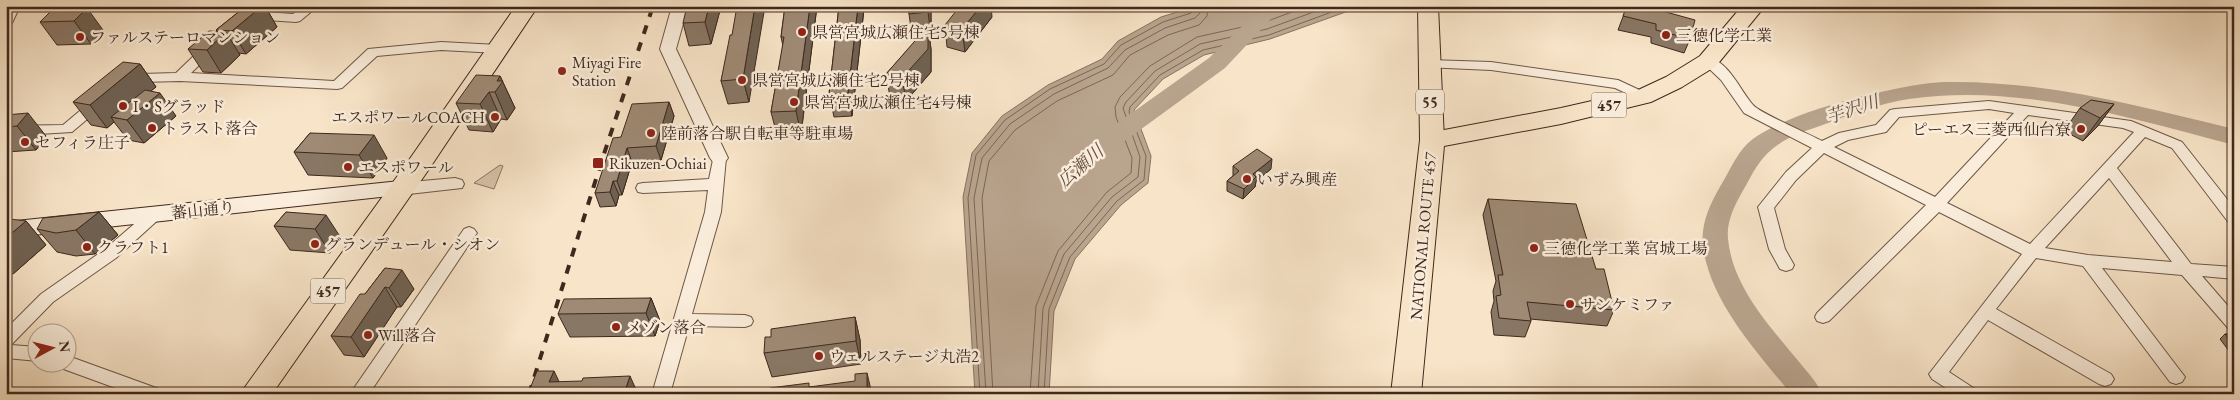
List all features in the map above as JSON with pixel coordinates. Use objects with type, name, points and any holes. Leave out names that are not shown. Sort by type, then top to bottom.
[{"type":"highway","name":"457","points":[[255,394],[400,190],[526,6]]},
{"type":"highway","name":"NATIONAL ROUTE 457","points":[[1406,394],[1432,140],[1561,116],[1643,96],[1674,82],[1708,62],[1754,6]]},
{"type":"main road","name":"55","points":[[1428,6],[1432,140]]},
{"type":"main road","name":"蕃山通り","points":[[6,230],[400,190]]},
{"type":"street","points":[[6,23],[14,6]]},
{"type":"street","points":[[244,14],[296,18],[312,6]]},
{"type":"street","points":[[660,394],[713,212],[719,158],[668,49],[680,6]]},
{"type":"street","points":[[180,77],[215,42]]},
{"type":"street","points":[[6,131],[67,129],[115,88],[141,78],[180,77],[337,84],[373,52],[441,46],[498,49]]},
{"type":"street","points":[[1708,62],[1726,77],[1749,110],[1938,203],[2032,252],[2088,261],[2234,273]]},
{"type":"street","points":[[1429,64],[1491,66],[1618,84],[1643,96]]},
{"type":"street","points":[[1786,265],[1777,249],[1766,207],[1819,145],[1844,136],[1881,128],[1895,112],[1989,105],[2109,120],[2126,124],[2178,145],[2234,219]]},
{"type":"street","points":[[1823,317],[1938,203],[2026,109]]},
{"type":"street","points":[[1969,394],[1938,374],[2032,252],[2143,131]]},
{"type":"street","points":[[2109,168],[2186,269],[2234,324]]},
{"type":"street","points":[[400,190],[455,184]]},
{"type":"street","points":[[643,188],[717,184]]},
{"type":"street","points":[[6,340],[47,298],[110,254],[153,216]]},
{"type":"street","points":[[359,394],[469,233]]},
{"type":"street","points":[[2088,261],[2176,377]]},
{"type":"street","points":[[1985,311],[2105,379]]},
{"type":"street","points":[[683,320],[745,321]]},
{"type":"street","points":[[6,351],[28,353]]},
{"type":"street","points":[[78,367],[153,394]]},
{"type":"shaded area","points":[[500,165],[503,166],[494,189],[474,183]]},
{"type":"water","points":[[1197,6],[1357,6],[1354,9],[1270,39],[1204,55],[1163,79],[1134,110],[1151,156],[1148,183],[1121,205],[1075,259],[1054,311],[1049,394],[975,394],[963,197],[972,153],[1002,116],[1048,85],[1102,59],[1118,41],[1161,17]]},
{"type":"building","points":[[246,6],[262,6],[232,31],[216,30]]},
{"type":"building","points":[[687,6],[709,6],[705,22],[683,23]]},
{"type":"building","points":[[737,6],[755,6],[743,79],[721,81],[730,35],[732,35]]},
{"type":"building","points":[[785,6],[810,6],[796,111],[771,112],[784,37],[781,37]]},
{"type":"building","points":[[839,6],[858,6],[848,93],[829,94]]},
{"type":"building","points":[[909,6],[928,6],[928,12],[909,14]]},
{"type":"building","points":[[960,6],[981,6],[962,29],[945,25]]},
{"type":"building","points":[[1627,6],[1644,6],[1695,20],[1690,39],[1656,30],[1656,24],[1623,16]]},
{"type":"building","points":[[87,8],[74,21],[40,22],[53,9]]},
{"type":"building","points":[[928,26],[928,49],[902,78],[886,74]]},
{"type":"building","points":[[209,31],[226,32],[207,50],[188,49]]},
{"type":"building","points":[[123,62],[140,64],[90,105],[73,102]]},
{"type":"building","points":[[476,75],[500,76],[497,81],[503,81],[495,92],[489,92],[480,104],[456,103]]},
{"type":"building","points":[[145,90],[160,93],[127,120],[111,117]]},
{"type":"building","points":[[2091,100],[2114,104],[2100,118],[2080,108]]},
{"type":"building","points":[[669,102],[656,146],[627,148],[617,181],[613,181],[610,192],[595,193],[613,138],[621,137],[632,104]]},
{"type":"building","points":[[28,113],[17,126],[6,127],[6,115]]},
{"type":"building","points":[[310,133],[374,135],[359,155],[294,152]]},
{"type":"building","points":[[1257,149],[1272,159],[1253,174],[1256,177],[1244,189],[1227,181],[1239,171],[1233,166]]},
{"type":"building","points":[[1488,199],[1576,204],[1596,269],[1604,269],[1614,310],[1527,302],[1531,321],[1499,318],[1496,296],[1501,295],[1498,275],[1503,275]]},
{"type":"building","points":[[99,212],[76,230],[56,233],[37,229],[43,218]]},
{"type":"building","points":[[286,212],[326,215],[315,229],[274,226]]},
{"type":"building","points":[[10,219],[26,221],[6,238],[6,222]]},
{"type":"building","points":[[385,268],[402,270],[389,288],[385,287],[351,337],[331,336],[360,294],[365,294]]},
{"type":"building","points":[[651,298],[646,313],[558,314],[564,299]]},
{"type":"building","points":[[855,317],[856,341],[764,353],[765,337],[771,337],[771,329]]},
{"type":"building","points":[[2225,334],[2234,335],[2234,346]]},
{"type":"building","points":[[537,371],[554,371],[549,382],[630,376],[624,394],[528,394]]},
{"type":"building","points":[[867,373],[867,394],[769,394],[770,388],[809,383],[809,387],[855,381],[855,374]]},
{"type":"waterway","name":"広瀬川","points":[[1110,140],[1217,63],[1264,15],[1277,6]]},
{"type":"waterway","name":"芋沢川","points":[[1808,394],[1736,299],[1722,270],[1715,238],[1717,218],[1725,200],[1750,157],[1757,148],[1768,140],[1804,123],[1849,108],[1903,93],[1937,89],[1992,89],[2062,97],[2131,111],[2234,137]]},
{"type":"railway","points":[[529,394],[601,163],[653,6]]},
{"type":"place","name":"県営宮城広瀬住宅5号棟","points":[[802,32]]},
{"type":"place","name":"三徳化学工業","points":[[1666,35]]},
{"type":"place","name":"ファルステーロマンション","points":[[80,37]]},
{"type":"place","name":"Miyagi Fire Station","points":[[562,71]]},
{"type":"place","name":"県営宮城広瀬住宅2号棟","points":[[742,80]]},
{"type":"place","name":"県営宮城広瀬住宅4号棟","points":[[794,102]]},
{"type":"place","name":"I・Sグラッド","points":[[123,106]]},
{"type":"place","name":"エスポワールCOACH","points":[[495,117]]},
{"type":"place","name":"トラスト落合","points":[[152,128]]},
{"type":"place","name":"ピーエス三菱西仙台寮","points":[[2081,129]]},
{"type":"place","name":"陸前落合駅自転車等駐車場","points":[[651,133]]},
{"type":"place","name":"セフィラ庄子","points":[[25,142]]},
{"type":"place","name":"Rikuzen-Ochiai","points":[[598,163]]},
{"type":"place","name":"エスポワール","points":[[348,167]]},
{"type":"place","name":"いずみ興産","points":[[1247,179]]},
{"type":"place","name":"グランデュール・シオン","points":[[315,244]]},
{"type":"place","name":"クラフト1","points":[[87,247]]},
{"type":"place","name":"三徳化学工業 宮城工場","points":[[1534,248]]},
{"type":"place","name":"サンケミファ","points":[[1570,304]]},
{"type":"place","name":"メゾン落合","points":[[616,327]]},
{"type":"place","name":"Will落合","points":[[368,335]]},
{"type":"place","name":"ウェルステージ丸浩2","points":[[819,356]]}]
